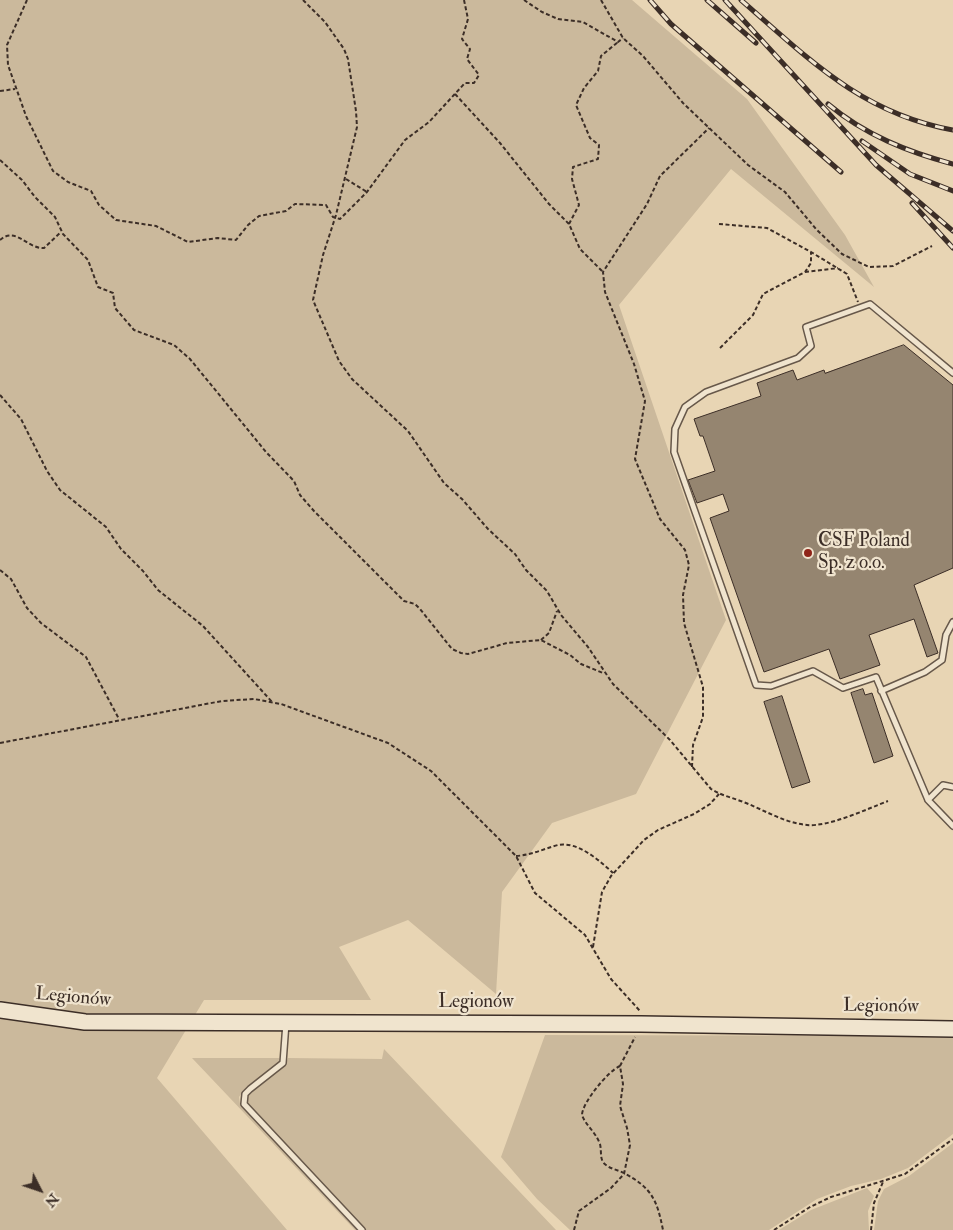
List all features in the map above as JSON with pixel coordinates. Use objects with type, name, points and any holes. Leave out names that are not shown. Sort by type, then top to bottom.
[{"type":"street","name":"Legionów","points":[[0,1010],[85,1022],[641,1024],[953,1028]]},
{"type":"lane","points":[[953,373],[870,304],[806,327],[811,346],[798,358],[706,392],[685,407],[675,429],[674,452],[756,685],[771,686],[813,671],[842,688],[876,677],[928,800],[953,826]]},
{"type":"lane","points":[[882,691],[925,672],[942,660],[946,635],[953,622]]},
{"type":"lane","points":[[928,800],[943,785],[953,787]]},
{"type":"lane","points":[[286,1023],[283,1063],[245,1094],[244,1104],[362,1230]]},
{"type":"path","points":[[27,0],[7,45],[8,65],[15,89],[53,171],[68,182],[91,191],[99,205],[116,220],[156,226],[193,243],[218,238],[236,240],[248,225],[259,216],[283,212],[295,204],[326,205],[329,212],[335,218],[340,219],[368,192],[405,140],[429,122],[465,83],[474,83],[479,75],[468,59],[470,50],[462,39],[468,19],[464,0]]},
{"type":"path","points":[[303,0],[333,32],[348,59],[357,127],[335,218],[322,255],[314,300],[339,361],[352,379],[408,431],[444,483],[515,554],[526,570],[546,591],[568,626],[588,647],[605,674],[670,740],[711,789],[719,794],[746,802],[790,821],[808,825],[820,824],[888,801]]},
{"type":"path","points":[[524,0],[542,12],[558,19],[583,22],[618,42]]},
{"type":"path","points":[[601,0],[623,38],[643,56],[683,103],[748,164],[785,192],[816,229],[842,254],[869,267],[893,266],[932,246]]},
{"type":"path","points":[[569,224],[578,205],[572,180],[573,168],[598,159],[599,145],[590,138],[576,105],[584,88],[598,71],[602,56],[623,38]]},
{"type":"path","points":[[0,91],[15,89]]},
{"type":"path","points":[[455,94],[500,143],[548,204],[569,224],[580,250],[603,272]]},
{"type":"path","points":[[692,767],[693,745],[703,717],[703,687],[684,623],[683,595],[689,565],[685,550],[660,519],[635,459],[645,401],[634,364],[605,292],[603,272],[647,204],[660,176],[708,128]]},
{"type":"path","points":[[0,160],[22,180],[35,197],[56,217],[62,232],[88,260],[98,287],[113,293],[115,308],[127,324],[143,335],[174,345],[181,351],[266,452],[294,481],[300,495],[314,511],[404,601],[415,604],[420,609],[452,650],[468,654],[507,643],[541,640],[570,655],[581,664],[605,674]]},
{"type":"path","points":[[345,179],[368,192]]},
{"type":"path","points":[[719,224],[767,228],[812,252],[847,274],[860,308]]},
{"type":"path","points":[[0,240],[5,236],[14,235],[32,246],[44,248],[62,232]]},
{"type":"path","points":[[805,272],[811,263],[812,252]]},
{"type":"path","points":[[720,348],[753,315],[763,294],[805,272],[838,268]]},
{"type":"path","points":[[0,395],[21,419],[43,463],[60,490],[106,527],[121,549],[143,571],[158,590],[203,626],[273,702]]},
{"type":"path","points":[[0,570],[11,579],[27,608],[41,623],[86,658],[119,720]]},
{"type":"path","points":[[541,640],[549,633],[558,609]]},
{"type":"path","points":[[0,742],[222,701],[254,699],[273,702],[388,743],[431,771],[516,856],[536,893],[548,905],[573,923],[593,947],[623,996],[639,1011],[641,1024],[620,1066],[602,1081],[581,1112],[583,1118],[596,1133],[601,1159],[606,1165],[645,1186],[653,1196],[658,1204],[663,1230]]},
{"type":"path","points":[[593,947],[602,892],[614,873],[644,840],[658,830],[694,814],[710,804],[719,794]]},
{"type":"path","points":[[516,856],[530,855],[559,845],[568,845],[587,853],[614,873]]},
{"type":"path","points":[[574,1230],[579,1211],[611,1188],[624,1174],[630,1145],[620,1106],[623,1084],[620,1066]]},
{"type":"path","points":[[774,1230],[810,1207],[831,1197],[851,1189],[883,1182],[917,1166],[953,1139]]},
{"type":"path","points":[[871,1230],[874,1203],[883,1182]]},
{"type":"shaded area","points":[[0,0],[632,0],[747,99],[845,235],[874,287],[731,169],[619,305],[726,620],[636,794],[552,823],[502,892],[496,994],[408,920],[339,947],[371,1000],[204,1000],[157,1078],[287,1230],[0,1230]]},
{"type":"shaded area","points":[[545,1035],[953,1036],[953,1134],[908,1168],[881,1179],[851,1186],[817,1199],[769,1230],[570,1230],[537,1199],[501,1157]]},
{"type":"shaded area","points":[[384,1049],[556,1230],[366,1230],[249,1107],[247,1099],[251,1093],[256,1087],[280,1070],[288,1058],[382,1059]]},
{"type":"shaded area","points":[[192,1058],[279,1058],[281,1062],[243,1091],[239,1097],[240,1104],[358,1230],[355,1230]]},
{"type":"shaded area","points":[[953,1143],[953,1230],[874,1230],[878,1201],[884,1189],[909,1176]]},
{"type":"shaded area","points":[[867,1188],[874,1196],[868,1211],[869,1230],[779,1230],[811,1210]]},
{"type":"building","points":[[904,345],[953,385],[953,568],[914,585],[938,653],[927,657],[914,619],[869,635],[880,665],[840,679],[829,649],[764,672],[710,518],[729,511],[723,494],[697,503],[688,480],[715,471],[703,436],[700,436],[694,419],[761,396],[757,383],[793,370],[797,380],[824,370],[825,373]]},
{"type":"building","points":[[863,689],[865,695],[872,693],[893,756],[874,763],[851,693]]},
{"type":"building","points":[[782,696],[810,782],[792,788],[764,702]]},
{"type":"railway","points":[[650,0],[671,24],[841,172]]},
{"type":"railway","points":[[707,0],[756,43]]},
{"type":"railway","points":[[725,0],[876,165],[953,231]]},
{"type":"railway","points":[[741,0],[814,63],[863,97],[891,111],[920,122],[953,130]]},
{"type":"railway","points":[[828,104],[857,125],[888,141],[903,148],[953,164]]},
{"type":"railway","points":[[862,141],[910,174],[953,191]]},
{"type":"railway","points":[[912,203],[953,248]]},
{"type":"place","name":"CSF Poland Sp. z o.o.","points":[[808,553]]}]
